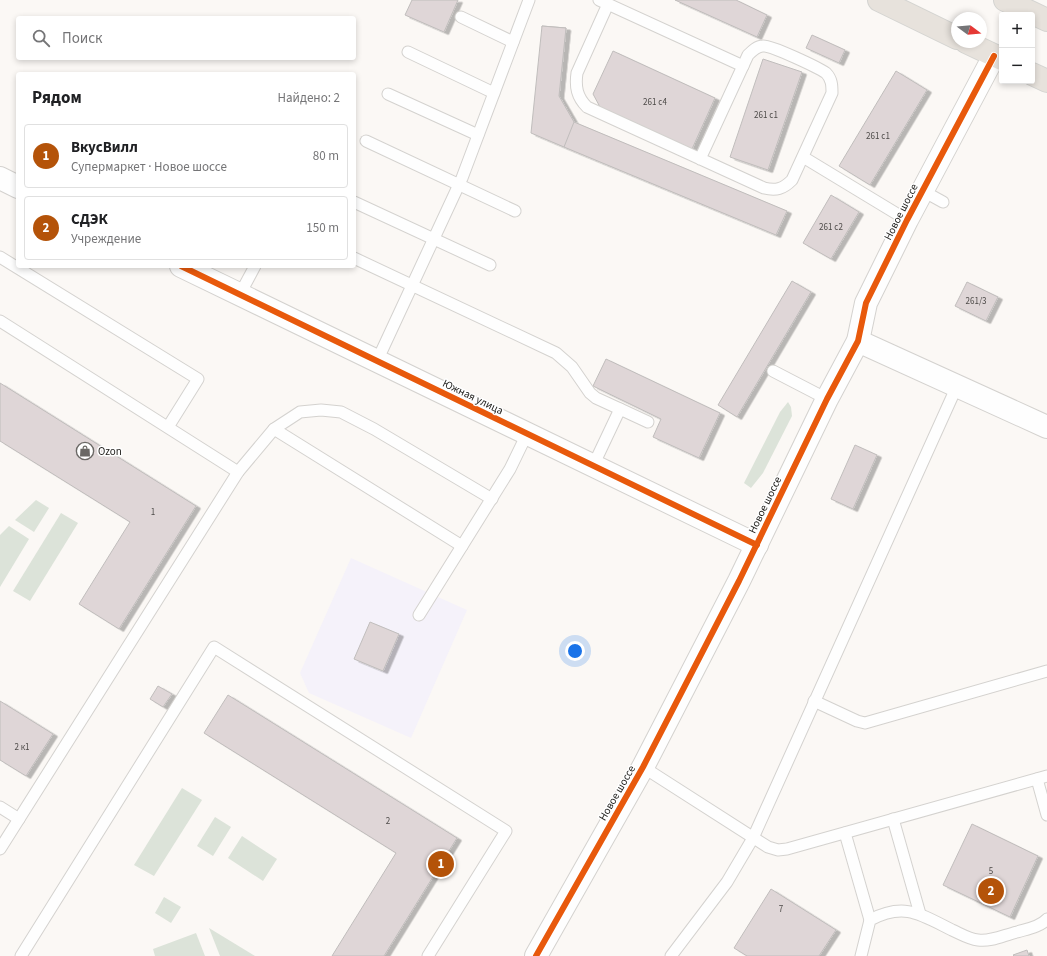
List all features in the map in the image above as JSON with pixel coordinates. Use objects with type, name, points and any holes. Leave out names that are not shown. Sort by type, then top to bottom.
[{"type":"main road","points":[[880,0],[951,35]]},
{"type":"main road","points":[[1005,0],[1047,20]]},
{"type":"main road","points":[[978,48],[998,58]]},
{"type":"main road","points":[[1035,75],[1047,81]]},
{"type":"street","name":"Новое шоссе","points":[[536,956],[643,767],[757,545],[827,399],[858,341],[866,302],[923,191],[998,58]]},
{"type":"street","points":[[0,178],[16,186]]},
{"type":"street","name":"Южная улица","points":[[186,268],[757,545]]},
{"type":"street","points":[[858,341],[1047,427]]},
{"type":"lane","points":[[377,361],[459,185],[529,0]]},
{"type":"lane","points":[[700,159],[743,66],[748,55],[755,48],[763,46],[772,47],[817,68],[825,73],[830,79],[832,93],[792,180],[778,190],[764,188],[700,159],[587,107],[581,101],[575,84],[577,73],[604,2],[743,66]]},
{"type":"lane","points":[[461,17],[513,42]]},
{"type":"lane","points":[[408,52],[494,93]]},
{"type":"lane","points":[[388,94],[478,135]]},
{"type":"lane","points":[[366,141],[515,211]]},
{"type":"lane","points":[[803,157],[908,220]]},
{"type":"lane","points":[[923,191],[943,202]]},
{"type":"lane","points":[[356,203],[490,265]]},
{"type":"lane","points":[[0,257],[16,267]]},
{"type":"lane","points":[[356,259],[556,354],[572,367],[596,398],[648,422]]},
{"type":"lane","points":[[18,268],[198,379],[168,427]]},
{"type":"lane","points":[[240,294],[254,268]]},
{"type":"lane","points":[[0,321],[238,472]]},
{"type":"lane","points":[[773,371],[827,399]]},
{"type":"lane","points":[[671,956],[726,882],[753,838],[957,386]]},
{"type":"lane","points":[[594,466],[620,409]]},
{"type":"lane","points":[[0,849],[238,472],[274,430],[300,412],[321,410],[341,412],[374,428],[492,499]]},
{"type":"lane","points":[[274,430],[462,546]]},
{"type":"lane","points":[[419,615],[492,499],[527,434]]},
{"type":"lane","points":[[21,956],[214,647],[506,830],[428,956]]},
{"type":"lane","points":[[814,701],[865,723],[1047,671]]},
{"type":"lane","points":[[643,767],[753,838],[768,847],[778,850],[787,849],[845,833],[1042,777],[1047,815]]},
{"type":"lane","points":[[0,807],[19,819]]},
{"type":"lane","points":[[893,819],[920,914]]},
{"type":"lane","points":[[845,833],[870,920],[861,956]]},
{"type":"lane","points":[[870,920],[881,914],[905,910],[920,914],[964,936],[979,940],[987,940],[1033,927],[1041,924],[1047,919]]},
{"type":"shaded area","points":[[788,402],[791,407],[792,416],[763,473],[751,488],[744,483],[780,412]]},
{"type":"shaded area","points":[[36,500],[49,508],[34,532],[15,520]]},
{"type":"shaded area","points":[[61,513],[78,523],[30,601],[13,591]]},
{"type":"shaded area","points":[[9,526],[29,539],[0,587],[0,535]]},
{"type":"shaded area","points":[[351,558],[467,610],[411,738],[309,693],[300,673]]},
{"type":"shaded area","points":[[182,788],[202,800],[154,876],[134,865]]},
{"type":"shaded area","points":[[215,817],[231,827],[213,856],[197,846]]},
{"type":"shaded area","points":[[242,836],[277,859],[263,881],[228,858]]},
{"type":"shaded area","points":[[164,897],[181,907],[171,923],[155,913]]},
{"type":"shaded area","points":[[209,928],[255,956],[220,956]]},
{"type":"shaded area","points":[[196,933],[205,956],[155,956],[153,949]]},
{"type":"building","points":[[412,0],[458,0],[444,32],[405,15]]},
{"type":"building","points":[[675,0],[736,0],[767,15],[757,37]]},
{"type":"building","points":[[542,26],[566,28],[559,96],[574,122],[787,211],[776,235],[564,147]]},
{"type":"building","points":[[542,26],[566,28],[559,96],[574,122],[564,147],[531,133]]},
{"type":"building","points":[[812,35],[845,50],[839,63],[806,48]]},
{"type":"building","points":[[613,51],[715,98],[692,149],[600,107],[593,94]]},
{"type":"building","points":[[763,59],[802,72],[768,170],[730,157]]},
{"type":"building","points":[[896,71],[927,90],[870,185],[839,166]]},
{"type":"building","points":[[831,195],[859,212],[831,259],[803,243]]},
{"type":"building","points":[[792,281],[811,292],[737,417],[718,405]]},
{"type":"building","points":[[967,282],[998,297],[986,321],[955,306]]},
{"type":"building","points":[[606,359],[720,413],[699,458],[653,437],[661,419],[593,386]]},
{"type":"building","points":[[0,383],[196,506],[119,629],[79,604],[130,522],[0,441]]},
{"type":"building","points":[[855,445],[877,455],[853,509],[831,499]]},
{"type":"building","points":[[370,622],[399,634],[383,671],[354,659]]},
{"type":"building","points":[[158,686],[172,694],[163,707],[150,699]]},
{"type":"building","points":[[228,695],[457,838],[384,956],[332,956],[396,853],[204,733]]},
{"type":"building","points":[[0,701],[53,734],[26,776],[0,760]]},
{"type":"building","points":[[972,824],[1038,856],[1010,917],[943,885]]},
{"type":"building","points":[[771,889],[836,930],[819,956],[747,956],[734,948]]},
{"type":"building","points":[[1027,950],[1029,956],[1013,955]]},
{"type":"cycle path","points":[[536,956],[643,767],[739,581],[827,399],[858,341],[866,303],[907,220],[994,56]]},
{"type":"cycle path","points":[[185,268],[757,545]]},
{"type":"place","name":"Ozon","points":[[85,451]]},
{"type":"place","name":"ВкусВилл","points":[[441,864]]},
{"type":"place","name":"СДЭК","points":[[991,891]]}]
